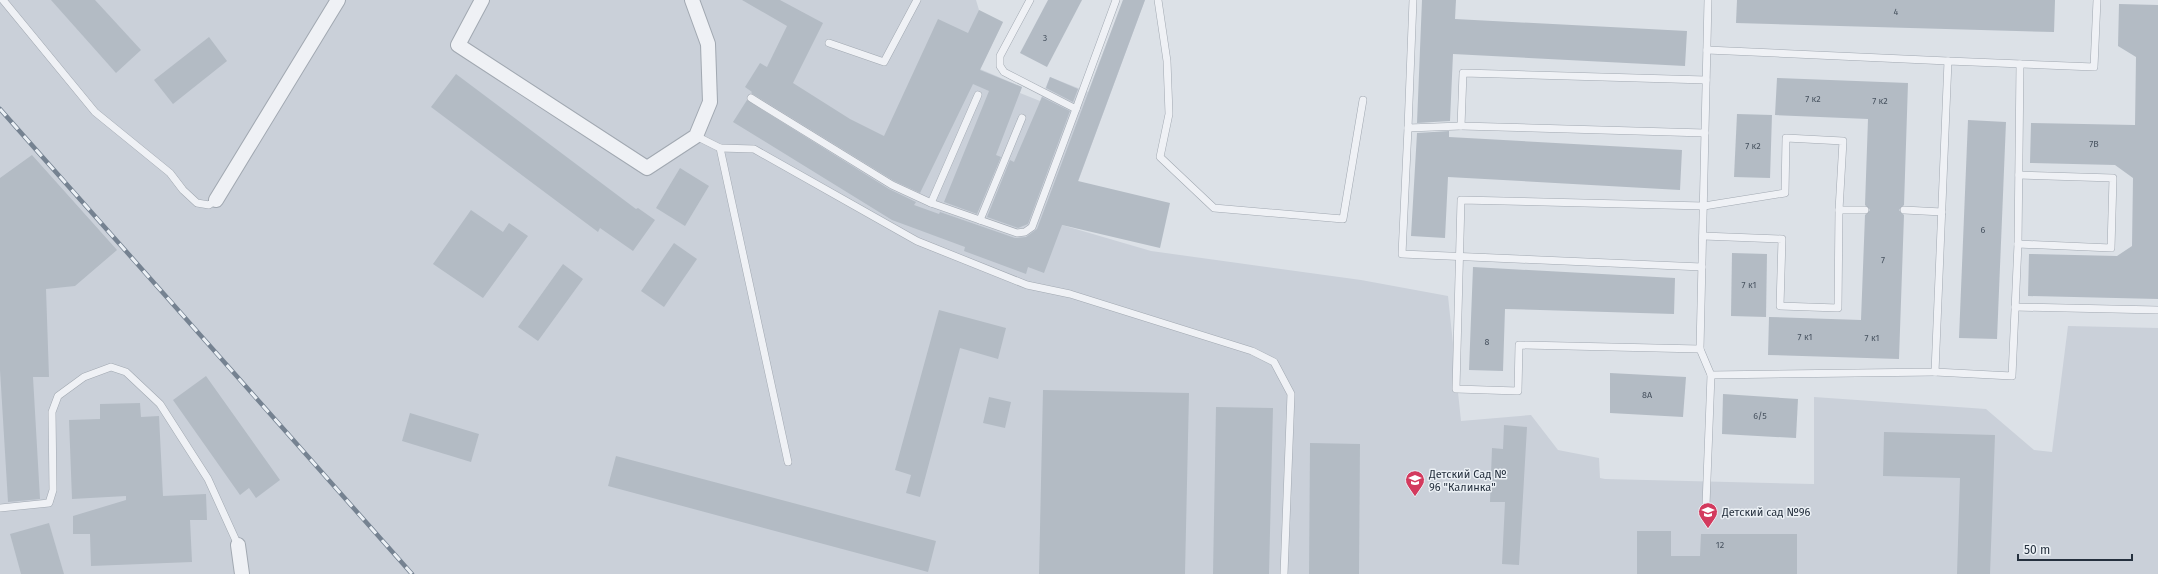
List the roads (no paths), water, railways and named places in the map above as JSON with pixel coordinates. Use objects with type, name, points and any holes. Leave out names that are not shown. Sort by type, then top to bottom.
[{"type":"street","points":[[216,200],[338,0]]},
{"type":"street","points":[[482,0],[458,45],[646,168],[696,136],[710,102],[708,44],[692,0]]},
{"type":"street","points":[[238,545],[242,574]]},
{"type":"lane","points":[[3,0],[95,112],[170,173],[183,190],[197,202],[209,205],[216,200]]},
{"type":"lane","points":[[829,43],[884,62],[918,0]]},
{"type":"lane","points":[[1030,0],[1000,56],[1000,66],[1004,72],[1076,109]]},
{"type":"lane","points":[[751,98],[892,185],[931,203],[1017,232],[1026,232],[1032,227],[1116,0]]},
{"type":"lane","points":[[1158,0],[1166,61],[1169,114],[1160,157],[1214,208],[1343,219],[1363,100]]},
{"type":"lane","points":[[1413,0],[1402,254],[1702,267]]},
{"type":"lane","points":[[1706,505],[1711,375],[1700,349],[1708,0]]},
{"type":"lane","points":[[1706,50],[2094,67],[2097,0]]},
{"type":"lane","points":[[1935,372],[1948,61]]},
{"type":"lane","points":[[1711,375],[1935,372],[2012,376],[2018,244],[2020,64]]},
{"type":"lane","points":[[1461,126],[1463,73],[1706,80]]},
{"type":"lane","points":[[931,203],[978,95]]},
{"type":"lane","points":[[980,220],[1022,118]]},
{"type":"lane","points":[[1408,128],[1461,126],[1705,133]]},
{"type":"lane","points":[[696,136],[720,148],[754,150],[917,241],[1026,285],[1078,296],[1252,351],[1274,362],[1291,394],[1284,574]]},
{"type":"lane","points":[[1700,349],[1519,345],[1518,391],[1456,390],[1460,200],[1704,206],[1785,193],[1786,138],[1843,141],[1839,210],[1838,308],[1780,306],[1782,240],[1703,236]]},
{"type":"lane","points":[[720,148],[788,462]]},
{"type":"lane","points":[[2018,244],[2111,248],[2113,178],[2019,175]]},
{"type":"lane","points":[[1839,210],[1865,210]]},
{"type":"lane","points":[[1904,210],[1942,212]]},
{"type":"lane","points":[[2015,307],[2158,310]]},
{"type":"lane","points":[[0,508],[49,503],[53,490],[52,412],[58,396],[84,377],[111,367],[126,372],[160,404],[208,479],[238,545]]},
{"type":"railway","points":[[0,109],[412,574]]},
{"type":"place","name":"Детский Сад № 96 \"Калинка\"","points":[[1415,497]]},
{"type":"place","name":"Детский сад №96","points":[[1708,529]]}]
